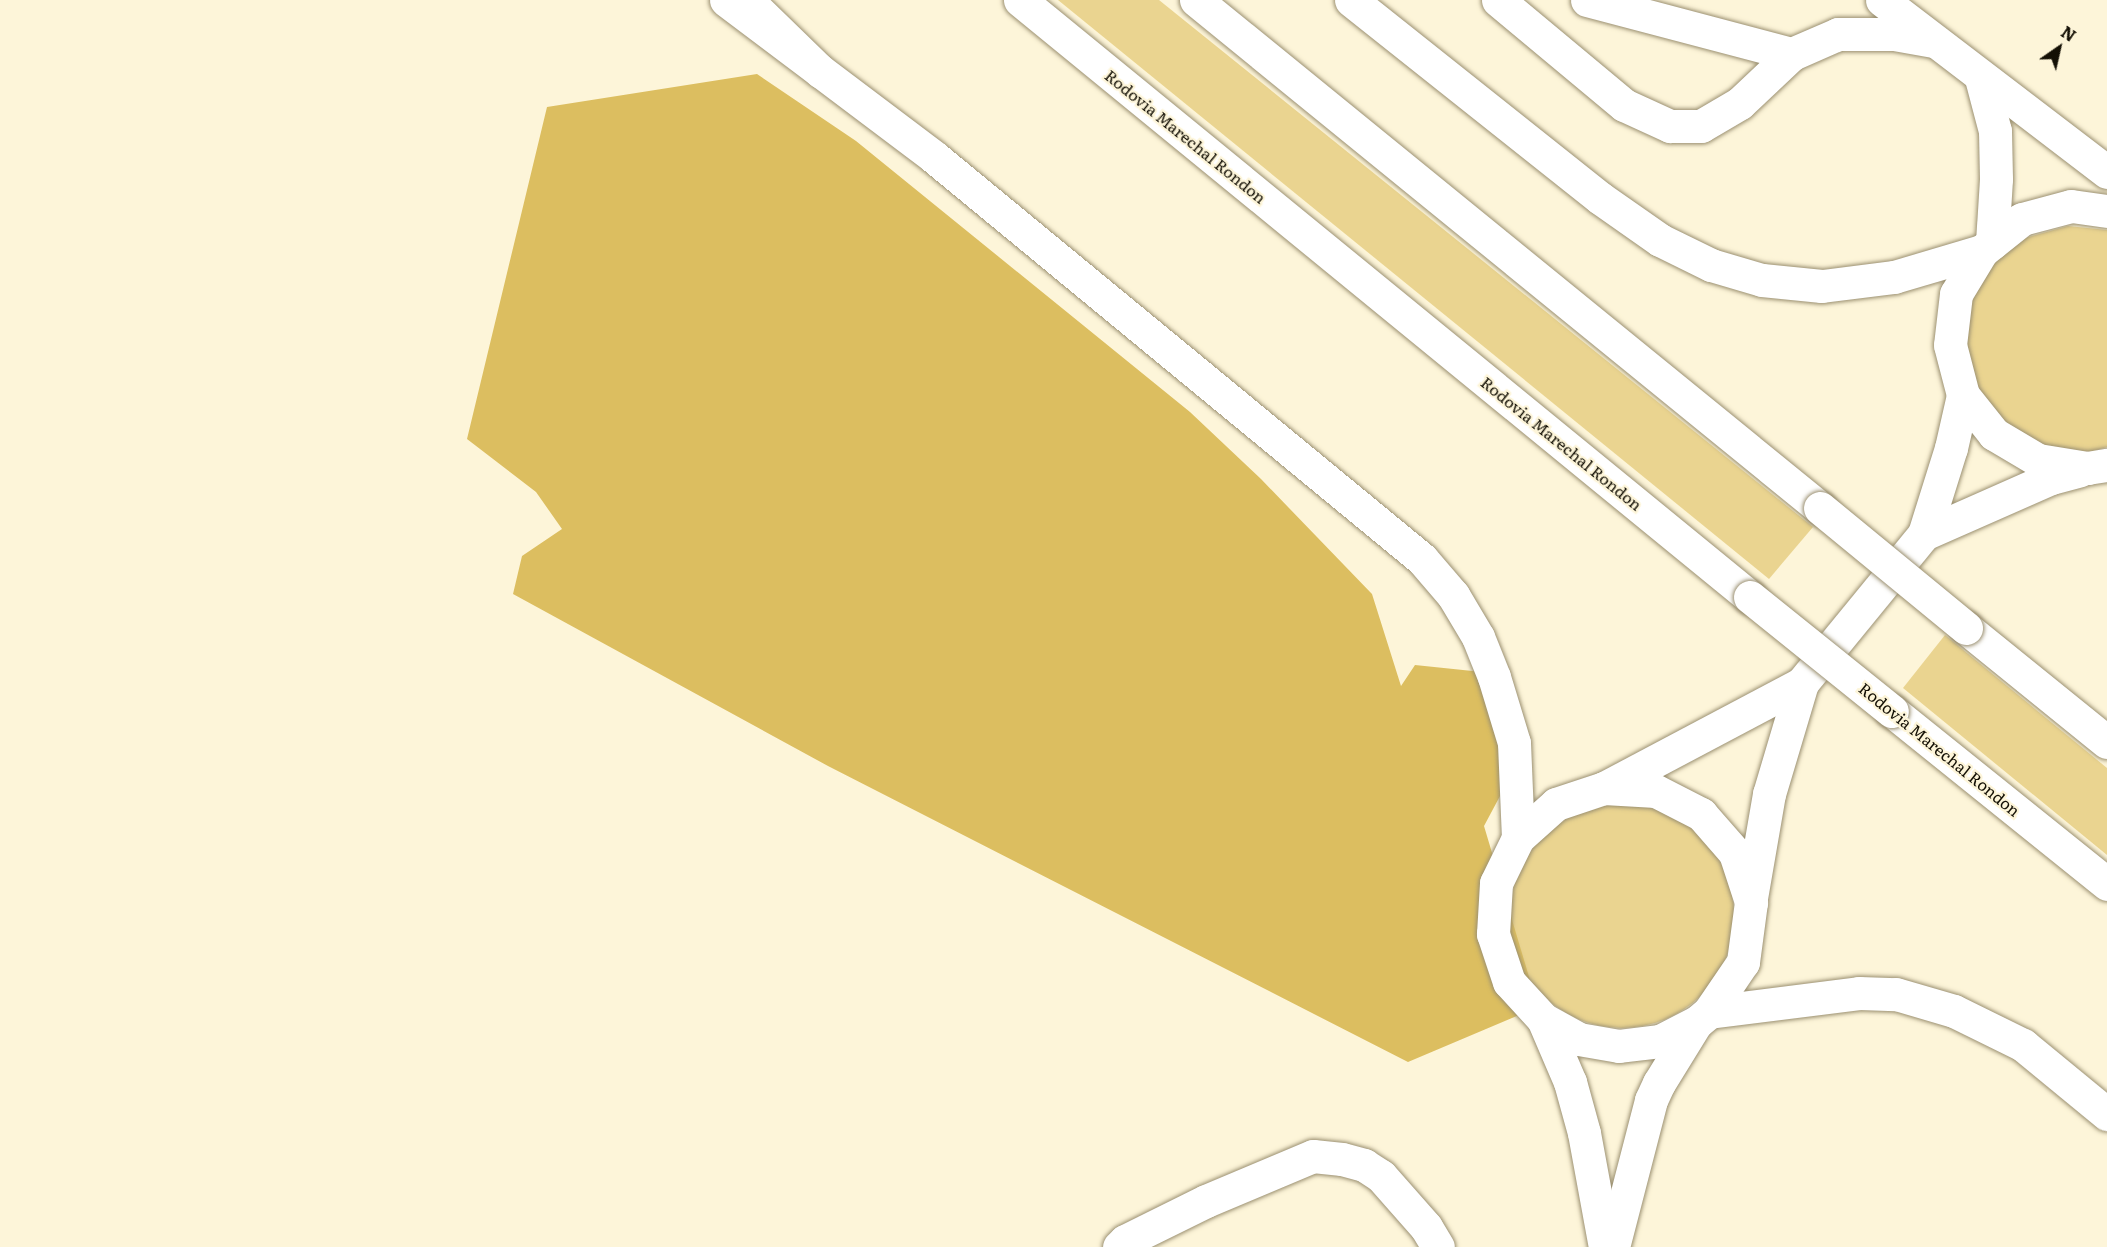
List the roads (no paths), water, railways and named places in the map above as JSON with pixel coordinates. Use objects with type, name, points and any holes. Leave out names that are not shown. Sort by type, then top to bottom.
[{"type":"main road","points":[[726,0],[934,157],[1422,560],[1453,595],[1478,637],[1494,677],[1514,743],[1518,838]]},
{"type":"main road","points":[[747,0],[821,72]]},
{"type":"main road","name":"Rodovia Marechal Rondon","points":[[1020,0],[1750,597],[2107,884]]},
{"type":"main road","points":[[1196,0],[2107,742]]},
{"type":"main road","points":[[1351,0],[1600,198],[1660,240],[1711,265],[1762,280],[1822,286],[1894,277],[1987,247]]},
{"type":"main road","points":[[1498,0],[1624,105],[1670,126],[1701,126],[1740,103],[1792,54],[1838,34],[1894,34],[1933,41]]},
{"type":"main road","points":[[1587,0],[1792,54]]},
{"type":"main road","points":[[1882,0],[1981,78],[2107,172]]},
{"type":"main road","points":[[1981,78],[1995,131],[1996,179],[1987,247]]},
{"type":"main road","points":[[2097,466],[2038,460],[1994,435],[1963,394],[1950,345],[1956,294],[1987,247],[2022,219],[2071,206],[2107,211]]},
{"type":"main road","points":[[1963,394],[1951,448],[1924,534],[1802,683],[1604,788],[1556,804],[1518,838],[1496,884],[1493,934],[1509,982],[1543,1019],[1579,1039],[1620,1046],[1660,1041],[1703,1017],[1859,993],[1896,994],[1954,1011],[2023,1045],[2107,1114]]},
{"type":"main road","points":[[1924,534],[2029,487],[2097,466]]},
{"type":"main road","points":[[1613,1247],[1651,1100],[1659,1083],[1703,1017],[1743,962],[1769,794],[1802,683]]},
{"type":"main road","points":[[1604,788],[1656,791],[1701,814],[1735,853],[1751,902]]},
{"type":"main road","points":[[1543,1019],[1570,1082],[1584,1133],[1605,1247]]},
{"type":"main road","points":[[1119,1247],[1125,1241],[1206,1201],[1313,1156],[1342,1159],[1364,1165],[1381,1176],[1426,1227],[1438,1247]]}]
